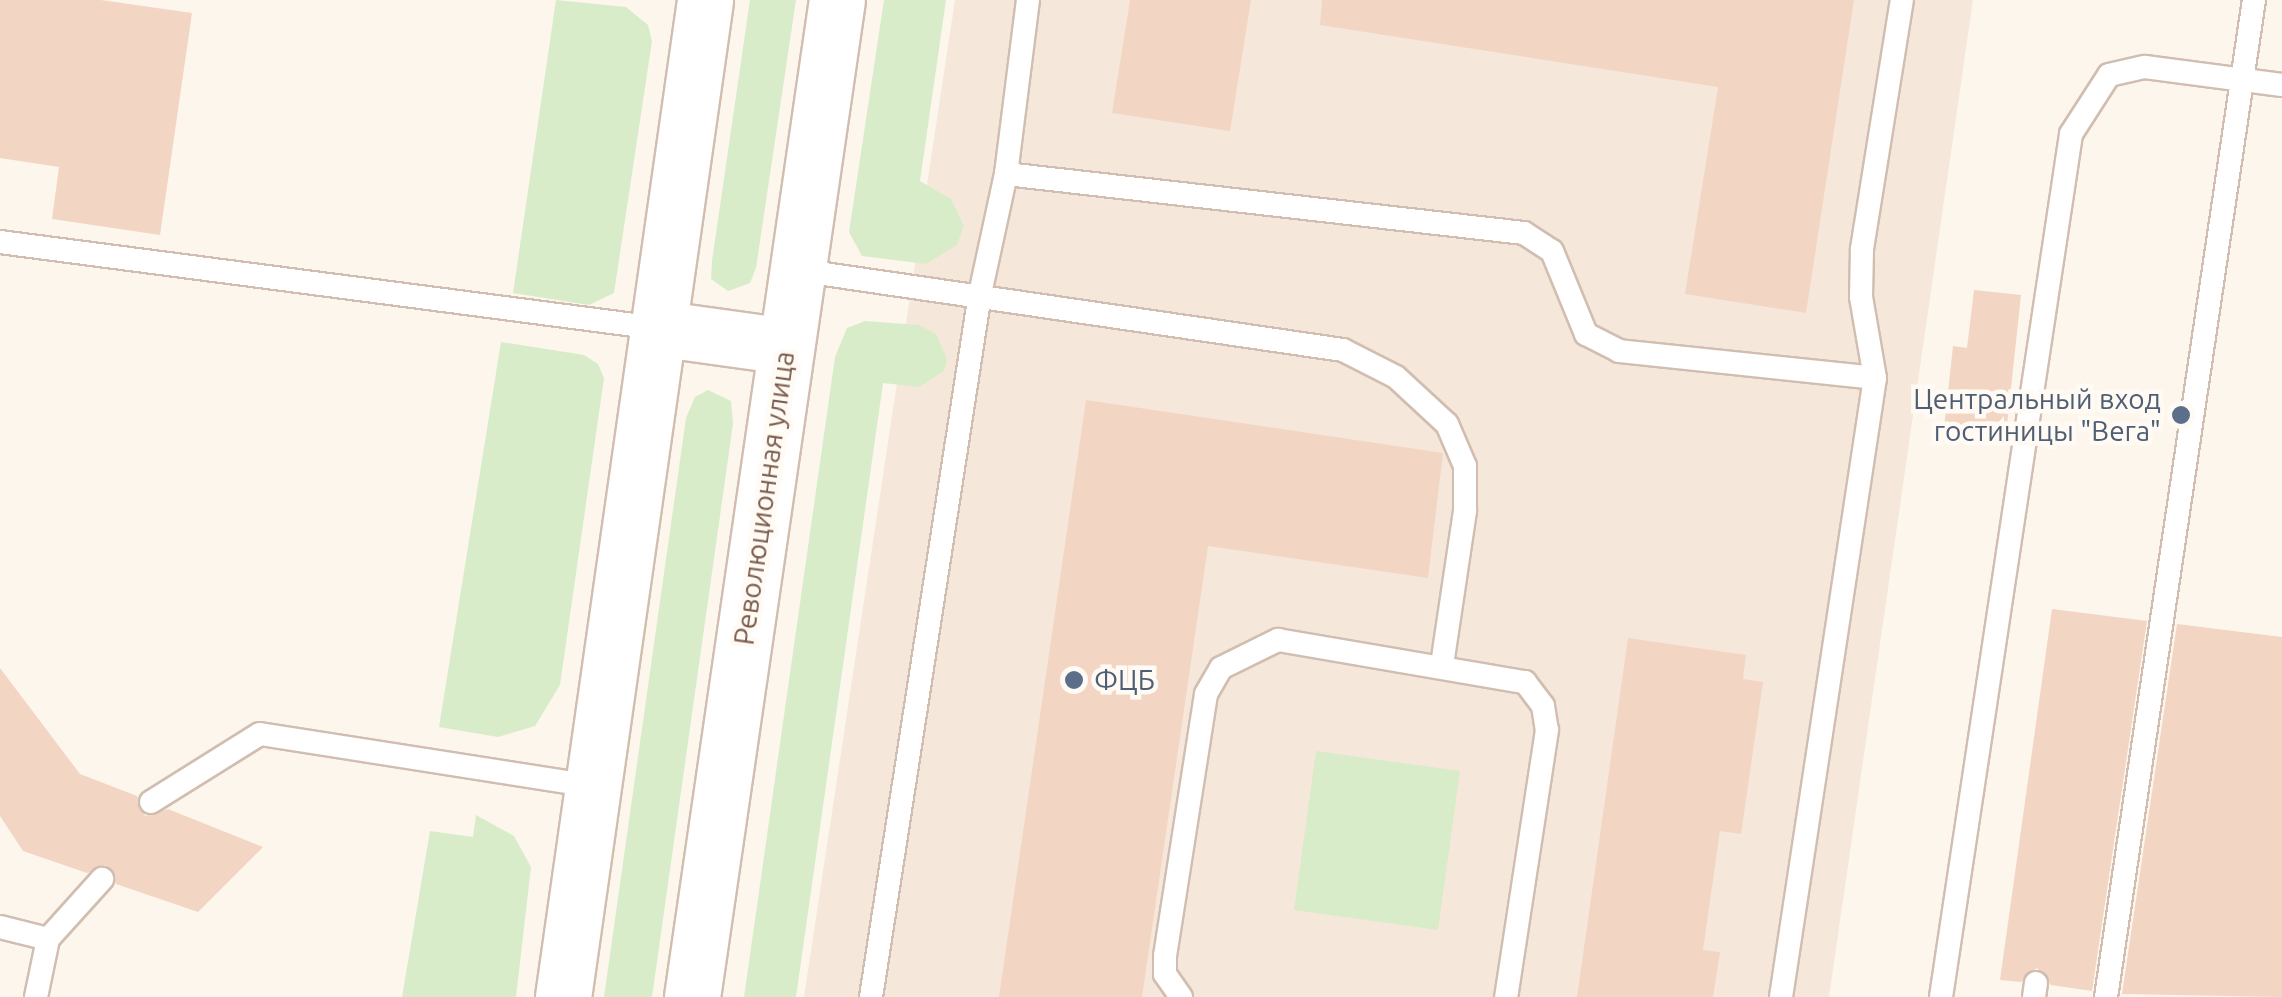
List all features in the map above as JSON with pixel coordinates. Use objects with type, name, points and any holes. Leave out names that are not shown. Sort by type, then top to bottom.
[{"type":"main road","points":[[562,997],[704,0]]},
{"type":"main road","name":"Революционная улица","points":[[692,997],[838,0]]},
{"type":"main road","points":[[658,328],[786,346]]},
{"type":"lane","points":[[871,997],[980,294],[1006,174],[1028,0]]},
{"type":"lane","points":[[1781,997],[1875,378],[1861,297],[1862,249],[1902,0]]},
{"type":"lane","points":[[2106,997],[2254,0]]},
{"type":"lane","points":[[1941,997],[2071,134],[2109,75],[2145,67],[2282,85]]},
{"type":"lane","points":[[1006,174],[1524,233],[1552,252],[1586,334],[1619,351],[1875,378]]},
{"type":"lane","points":[[0,242],[658,328]]},
{"type":"lane","points":[[797,270],[1342,350],[1396,378],[1446,424],[1465,466],[1465,511],[1442,664]]},
{"type":"lane","points":[[1181,997],[1165,974],[1165,956],[1206,694],[1221,668],[1278,640],[1442,664],[1526,682],[1543,706],[1547,730],[1506,997]]},
{"type":"lane","points":[[151,802],[260,734],[593,786]]},
{"type":"lane","points":[[36,997],[48,939],[102,878]]},
{"type":"lane","points":[[0,927],[48,939]]},
{"type":"shaded area","points":[[955,0],[1973,0],[1829,997],[804,997]]},
{"type":"green space","points":[[556,0],[626,7],[648,25],[652,41],[614,293],[589,305],[513,293]]},
{"type":"green space","points":[[750,0],[796,0],[756,268],[750,283],[728,291],[711,279],[712,261]]},
{"type":"green space","points":[[884,0],[946,0],[920,181],[951,199],[964,226],[957,245],[926,264],[862,256],[849,232]]},
{"type":"green space","points":[[865,321],[919,325],[936,334],[947,359],[944,371],[919,387],[883,383],[796,997],[744,997],[835,357],[847,328]]},
{"type":"green space","points":[[501,342],[584,355],[598,364],[604,378],[560,685],[535,726],[498,737],[439,727]]},
{"type":"green space","points":[[708,390],[731,401],[733,424],[652,997],[604,997],[686,418],[695,397]]},
{"type":"green space","points":[[1316,751],[1460,771],[1438,930],[1294,910]]},
{"type":"green space","points":[[476,815],[514,836],[531,867],[516,997],[402,997],[430,831],[473,837]]},
{"type":"building","points":[[0,0],[101,0],[192,13],[160,235],[52,219],[59,167],[0,158]]},
{"type":"building","points":[[1130,0],[1251,0],[1230,131],[1112,113]]},
{"type":"building","points":[[1322,0],[1854,0],[1806,313],[1685,294],[1718,87],[1320,25]]},
{"type":"building","points":[[1974,290],[2021,295],[2006,435],[1944,428],[1953,346],[1967,348]]},
{"type":"building","points":[[1086,400],[1443,453],[1428,578],[1208,546],[1142,997],[999,997]]},
{"type":"building","points":[[2052,609],[2147,621],[2092,991],[2051,985],[2037,968],[2021,982],[2000,980]]},
{"type":"building","points":[[2177,624],[2282,637],[2282,997],[2122,994]]},
{"type":"building","points":[[1628,638],[1746,655],[1743,679],[1763,682],[1741,834],[1720,831],[1703,950],[1720,952],[1713,997],[1577,997]]},
{"type":"building","points":[[0,668],[80,774],[137,796],[145,816],[168,809],[263,847],[198,912],[116,884],[106,865],[87,873],[23,851],[0,816]]},
{"type":"place","name":"Центральный вход гостиницы \"Вега\"","points":[[2181,415]]},
{"type":"place","name":"ФЦБ","points":[[1074,680]]}]
